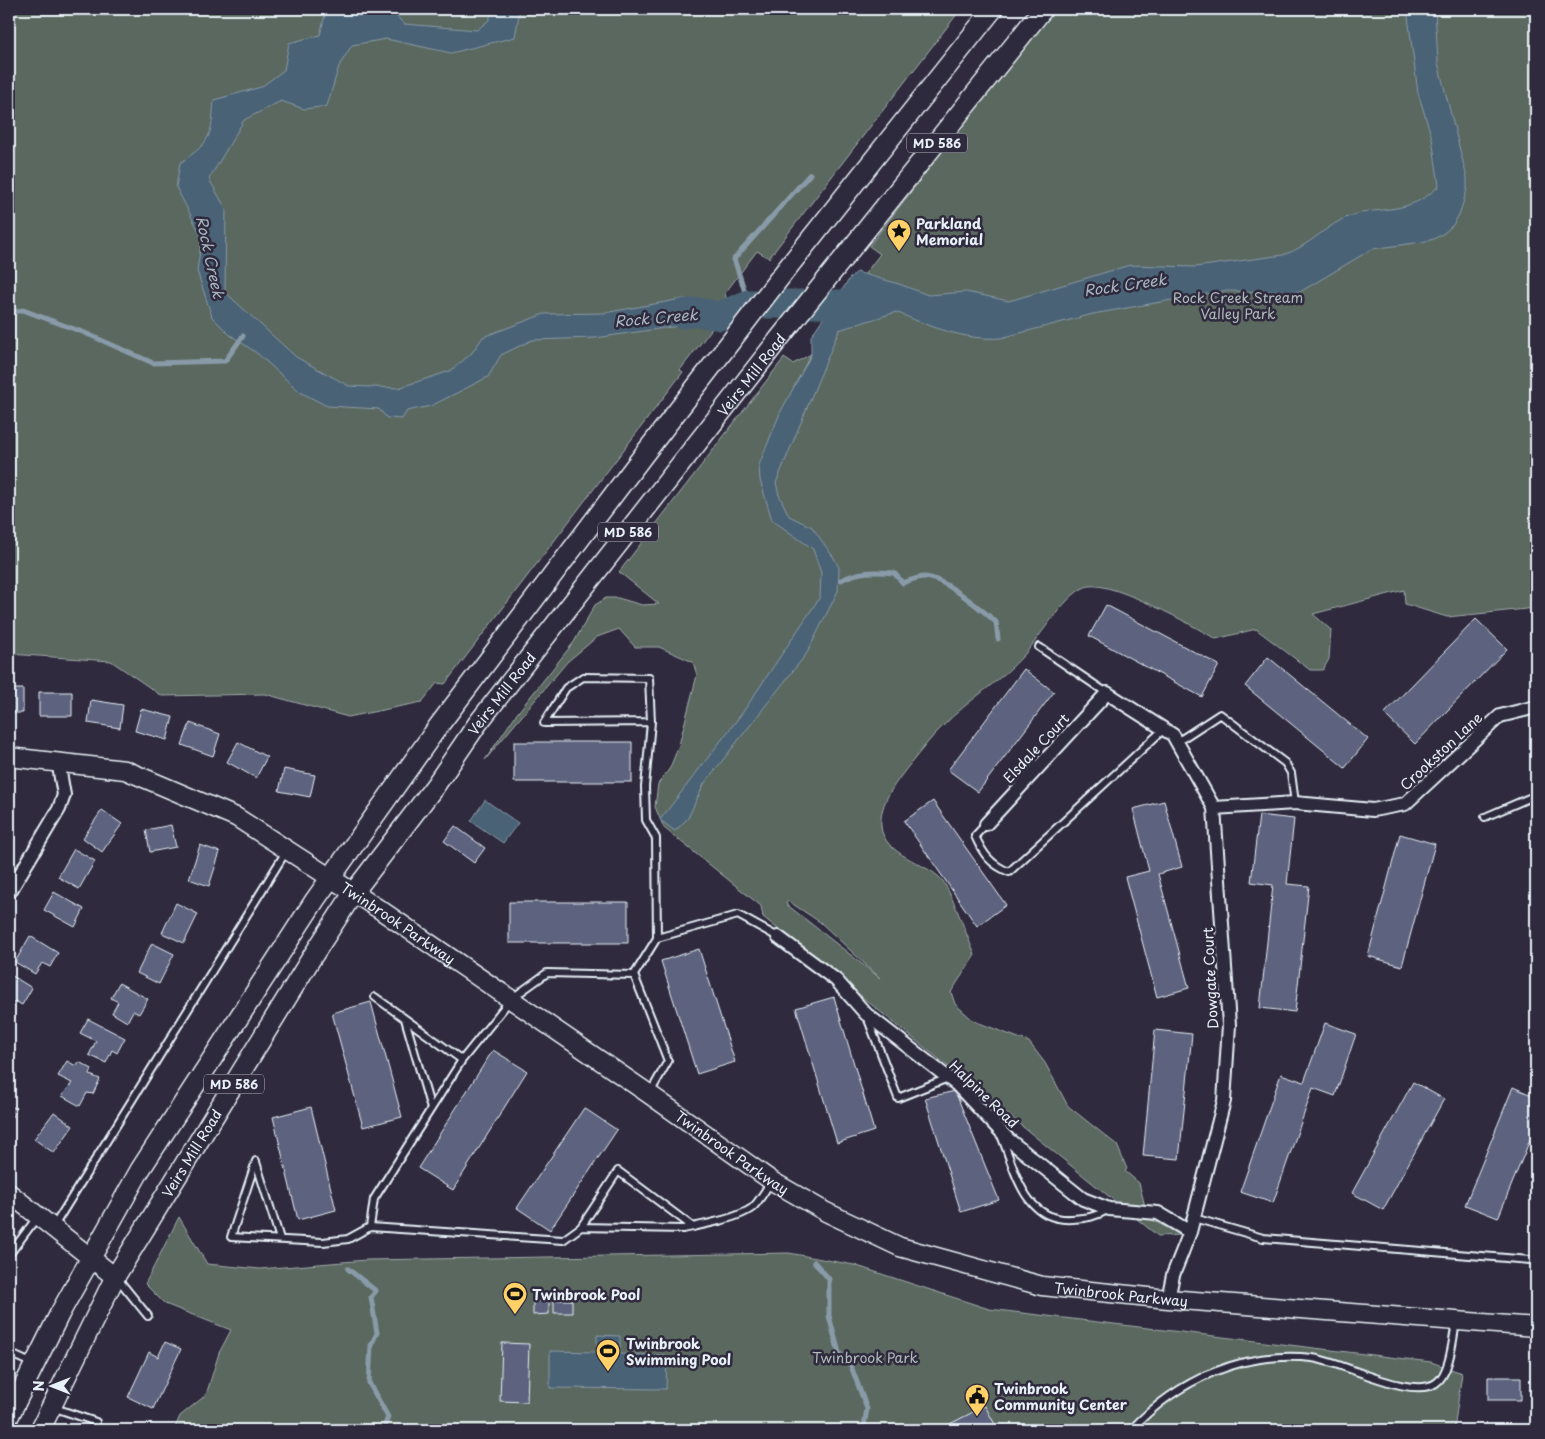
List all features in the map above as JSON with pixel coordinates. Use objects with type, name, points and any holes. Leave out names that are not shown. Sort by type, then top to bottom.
[{"type":"main road","name":"MD 586","points":[[9,1416],[33,1364],[140,1170],[332,877],[437,728],[730,342],[993,9]]},
{"type":"main road","name":"Veirs Mill Road","points":[[40,1430],[50,1406],[115,1277],[354,892],[435,786],[478,723],[778,340],[1043,9]]},
{"type":"main road","name":"Twinbrook Parkway","points":[[9,757],[125,770],[236,817],[332,877],[649,1094],[772,1181],[826,1212],[900,1247],[1042,1286],[1168,1299],[1536,1327]]},
{"type":"main road","points":[[9,1193],[115,1277]]},
{"type":"street","name":"Dowgate Court","points":[[1108,693],[1174,735],[1214,808],[1228,1025],[1224,1101],[1194,1218],[1173,1275],[1168,1299]]},
{"type":"street","name":"Elsdale Court","points":[[986,824],[1108,693]]},
{"type":"street","name":"Crookston Lane","points":[[1214,808],[1294,802],[1373,810],[1405,804],[1500,716],[1536,707]]},
{"type":"street","points":[[9,894],[59,809],[64,795],[58,761]]},
{"type":"street","name":"Halpine Road","points":[[778,937],[836,980],[866,1014],[948,1078],[1009,1140],[1084,1198],[1109,1210],[1158,1213],[1190,1232]]},
{"type":"lane","points":[[1039,647],[1108,693]]},
{"type":"lane","points":[[634,975],[657,938],[656,838],[646,820],[645,787],[651,722],[649,678],[583,678],[566,688],[544,723],[651,722]]},
{"type":"lane","points":[[1177,742],[1220,714],[1285,763],[1291,773],[1294,802]]},
{"type":"lane","points":[[986,824],[975,836],[981,849],[996,867],[1009,872],[1164,729]]},
{"type":"lane","points":[[1486,817],[1536,795]]},
{"type":"lane","points":[[53,1228],[288,849]]},
{"type":"lane","points":[[657,938],[738,915],[778,937]]},
{"type":"lane","points":[[370,1227],[374,1199],[462,1060],[511,999],[547,972],[634,975]]},
{"type":"lane","points":[[634,975],[668,1061],[649,1094]]},
{"type":"lane","points":[[375,997],[462,1060]]},
{"type":"lane","points":[[866,1014],[898,1098],[948,1078]]},
{"type":"lane","points":[[405,1019],[431,1109]]},
{"type":"lane","points":[[998,1128],[1024,1192],[1037,1211],[1062,1220],[1094,1218],[1109,1210]]},
{"type":"lane","points":[[280,1239],[256,1161],[231,1236],[323,1242],[348,1239],[370,1227],[564,1240],[582,1227],[618,1172],[693,1227]]},
{"type":"lane","points":[[582,1227],[683,1229],[720,1221],[752,1208],[772,1181]]},
{"type":"lane","points":[[9,1255],[38,1216]]},
{"type":"lane","points":[[1194,1218],[1263,1238],[1536,1262]]},
{"type":"lane","points":[[115,1277],[148,1316]]},
{"type":"lane","points":[[1131,1430],[1159,1403],[1186,1385],[1218,1369],[1250,1361],[1282,1357],[1312,1358],[1344,1366],[1396,1385],[1423,1389],[1438,1383],[1443,1375],[1451,1351],[1456,1321]]},
{"type":"lane","points":[[9,1353],[33,1364]]},
{"type":"lane","points":[[50,1406],[96,1422]]},
{"type":"green space","points":[[9,9],[961,9],[769,258],[757,251],[725,293],[727,302],[718,302],[701,325],[714,326],[680,370],[683,372],[445,684],[437,683],[422,702],[348,717],[265,694],[162,696],[111,661],[9,654]]},
{"type":"green space","name":"Rock Creek Stream Valley Park","points":[[1052,9],[1536,9],[1536,608],[1447,617],[1405,604],[1404,590],[1313,614],[1331,630],[1329,659],[1323,670],[1310,670],[1256,629],[1216,639],[1134,597],[1101,587],[1089,586],[1081,589],[1064,605],[1016,664],[934,735],[890,792],[883,809],[881,826],[889,844],[906,857],[934,873],[945,884],[975,955],[951,992],[955,1004],[974,1021],[1029,1042],[1045,1063],[1068,1106],[1117,1145],[1127,1169],[1125,1171],[1139,1183],[1148,1218],[1182,1235],[1158,1236],[763,917],[761,906],[664,828],[655,807],[658,784],[670,768],[679,745],[697,675],[693,662],[659,647],[635,647],[619,629],[597,637],[567,662],[485,760],[515,716],[574,642],[595,605],[606,598],[618,598],[642,605],[659,604],[619,572],[784,358],[793,364],[811,354],[802,371],[836,338],[839,330],[881,280],[864,275],[880,254],[869,246]],"holes":[[[788,901],[820,922],[880,978],[786,904]]]},
{"type":"green space","name":"Twinbrook Park","points":[[179,1217],[207,1264],[260,1269],[366,1260],[789,1253],[854,1265],[989,1309],[1431,1362],[1462,1373],[1454,1430],[174,1430],[180,1416],[206,1395],[219,1353],[231,1330],[165,1304],[145,1284]]},
{"type":"water","points":[[329,9],[389,9],[404,24],[477,30],[489,20],[493,9],[520,9],[515,37],[451,53],[386,39],[352,45],[339,66],[327,106],[304,109],[281,101],[244,120],[209,179],[226,209],[225,292],[296,357],[349,386],[398,388],[450,371],[471,354],[483,337],[544,314],[604,313],[682,299],[727,302],[714,326],[686,325],[595,338],[532,340],[501,355],[488,377],[431,406],[407,411],[402,419],[387,418],[379,409],[327,406],[300,392],[258,354],[229,334],[212,317],[197,271],[202,237],[176,187],[180,163],[198,149],[208,137],[212,122],[214,100],[261,87],[284,70],[289,43],[320,35],[326,11]]},
{"type":"water","points":[[1407,9],[1435,9],[1438,63],[1467,178],[1467,189],[1460,213],[1453,225],[1434,239],[1372,249],[1300,292],[1223,291],[1093,314],[1001,338],[961,335],[896,312],[839,330],[776,483],[779,495],[789,516],[812,527],[834,558],[839,568],[838,591],[807,653],[704,784],[688,818],[675,831],[660,820],[743,712],[820,597],[821,573],[813,549],[772,520],[760,480],[759,465],[780,413],[811,355],[811,336],[850,278],[857,272],[899,284],[928,295],[966,292],[1009,301],[1130,265],[1195,267],[1283,255],[1301,247],[1333,224],[1350,216],[1406,206],[1417,202],[1439,186],[1432,138],[1418,93]]},
{"type":"water","points":[[485,800],[518,823],[503,843],[471,821]]},
{"type":"water","name":"Twinbrook Swimming Pool","points":[[597,1335],[620,1336],[620,1354],[667,1355],[666,1389],[550,1388],[550,1351],[597,1352]]},
{"type":"building","points":[[1106,605],[1219,665],[1202,697],[1089,636]]},
{"type":"building","points":[[1476,619],[1507,649],[1415,744],[1384,714]]},
{"type":"building","points":[[1268,657],[1368,739],[1345,768],[1245,686]]},
{"type":"building","points":[[1024,669],[1054,692],[978,792],[948,770]]},
{"type":"building","points":[[9,689],[23,689],[23,713],[9,713]]},
{"type":"building","points":[[39,692],[72,692],[72,716],[39,716]]},
{"type":"building","points":[[91,700],[123,705],[120,728],[88,723]]},
{"type":"building","points":[[141,709],[173,717],[167,740],[135,731]]},
{"type":"building","points":[[190,723],[220,734],[213,756],[182,745]]},
{"type":"building","points":[[238,742],[267,757],[256,778],[227,762]]},
{"type":"building","points":[[514,742],[632,742],[632,782],[514,782]]},
{"type":"building","points":[[284,769],[315,775],[310,797],[279,791]]},
{"type":"building","points":[[933,801],[1006,905],[977,926],[904,821]]},
{"type":"building","points":[[1164,801],[1182,867],[1158,874],[1189,988],[1157,997],[1125,877],[1149,871],[1133,809]]},
{"type":"building","points":[[102,810],[122,824],[102,852],[83,838]]},
{"type":"building","points":[[1259,815],[1294,819],[1287,884],[1309,886],[1295,1012],[1260,1008],[1273,885],[1251,882]]},
{"type":"building","points":[[171,825],[176,847],[150,852],[146,830]]},
{"type":"building","points":[[455,826],[485,848],[474,863],[444,841]]},
{"type":"building","points":[[1400,834],[1435,844],[1402,966],[1368,956]]},
{"type":"building","points":[[200,845],[220,852],[209,886],[189,879]]},
{"type":"building","points":[[74,849],[95,861],[79,889],[58,877]]},
{"type":"building","points":[[54,892],[84,909],[75,927],[44,910]]},
{"type":"building","points":[[509,902],[628,902],[628,943],[509,943]]},
{"type":"building","points":[[176,903],[198,914],[184,943],[162,933]]},
{"type":"building","points":[[30,936],[58,953],[50,967],[42,963],[35,974],[15,962]]},
{"type":"building","points":[[152,943],[174,954],[159,984],[137,973]]},
{"type":"building","points":[[699,949],[735,1062],[697,1074],[661,961]]},
{"type":"building","points":[[9,974],[32,988],[22,1005],[15,1001],[9,1011]]},
{"type":"building","points":[[119,983],[148,999],[139,1014],[133,1011],[127,1022],[112,1013],[118,1002],[111,998]]},
{"type":"building","points":[[834,997],[874,1131],[837,1143],[796,1008]]},
{"type":"building","points":[[371,1002],[402,1117],[363,1127],[332,1013]]},
{"type":"building","points":[[88,1019],[125,1038],[117,1053],[112,1050],[106,1063],[89,1055],[96,1041],[80,1033]]},
{"type":"building","points":[[1325,1023],[1356,1034],[1335,1096],[1313,1088],[1273,1203],[1240,1192],[1281,1074],[1304,1082]]},
{"type":"building","points":[[1155,1030],[1192,1034],[1179,1159],[1143,1156]]},
{"type":"building","points":[[493,1050],[527,1071],[453,1190],[418,1168]]},
{"type":"building","points":[[67,1061],[76,1066],[79,1062],[92,1069],[90,1075],[100,1079],[93,1094],[87,1093],[80,1106],[62,1096],[72,1083],[58,1076]]},
{"type":"building","points":[[1413,1082],[1444,1099],[1383,1210],[1352,1193]]},
{"type":"building","points":[[1513,1087],[1536,1097],[1536,1125],[1498,1218],[1465,1205]]},
{"type":"building","points":[[955,1091],[999,1200],[961,1212],[925,1098]]},
{"type":"building","points":[[9,1104],[16,1109],[9,1122]]},
{"type":"building","points":[[311,1107],[336,1210],[298,1220],[273,1117]]},
{"type":"building","points":[[584,1108],[617,1130],[550,1230],[517,1208]]},
{"type":"building","points":[[54,1112],[73,1126],[54,1153],[34,1139]]},
{"type":"building","points":[[554,1300],[572,1300],[572,1313],[554,1313]]},
{"type":"building","points":[[533,1301],[549,1301],[549,1314],[533,1315]]},
{"type":"building","points":[[165,1342],[181,1349],[153,1409],[128,1397],[149,1352],[158,1357]]},
{"type":"building","points":[[502,1343],[529,1344],[527,1402],[500,1401]]},
{"type":"building","points":[[1488,1377],[1521,1377],[1521,1400],[1488,1400]]},
{"type":"building","name":"Twinbrook Community Center","points":[[985,1406],[998,1430],[943,1430],[942,1428]]},
{"type":"waterway","points":[[749,304],[734,259],[810,174]]},
{"type":"waterway","name":"Rock Creek","points":[[682,314],[698,312],[720,316],[749,304],[872,304]]},
{"type":"waterway","points":[[9,313],[23,310],[85,333],[153,363],[225,361],[243,336]]},
{"type":"waterway","points":[[841,580],[860,573],[873,572],[894,573],[903,583],[920,577],[934,579],[962,595],[996,622],[998,639]]},
{"type":"waterway","points":[[814,1262],[829,1279],[829,1316],[839,1353],[851,1366],[867,1409],[864,1426],[867,1430]]},
{"type":"waterway","points":[[348,1269],[376,1291],[371,1297],[377,1333],[371,1345],[369,1383],[388,1417],[383,1430]]},
{"type":"place","name":"Parkland Memorial","points":[[899,252]]},
{"type":"place","name":"Twinbrook Pool","points":[[515,1315]]},
{"type":"place","name":"Twinbrook Swimming Pool","points":[[608,1372]]},
{"type":"place","name":"Twinbrook Community Center","points":[[977,1417]]}]
